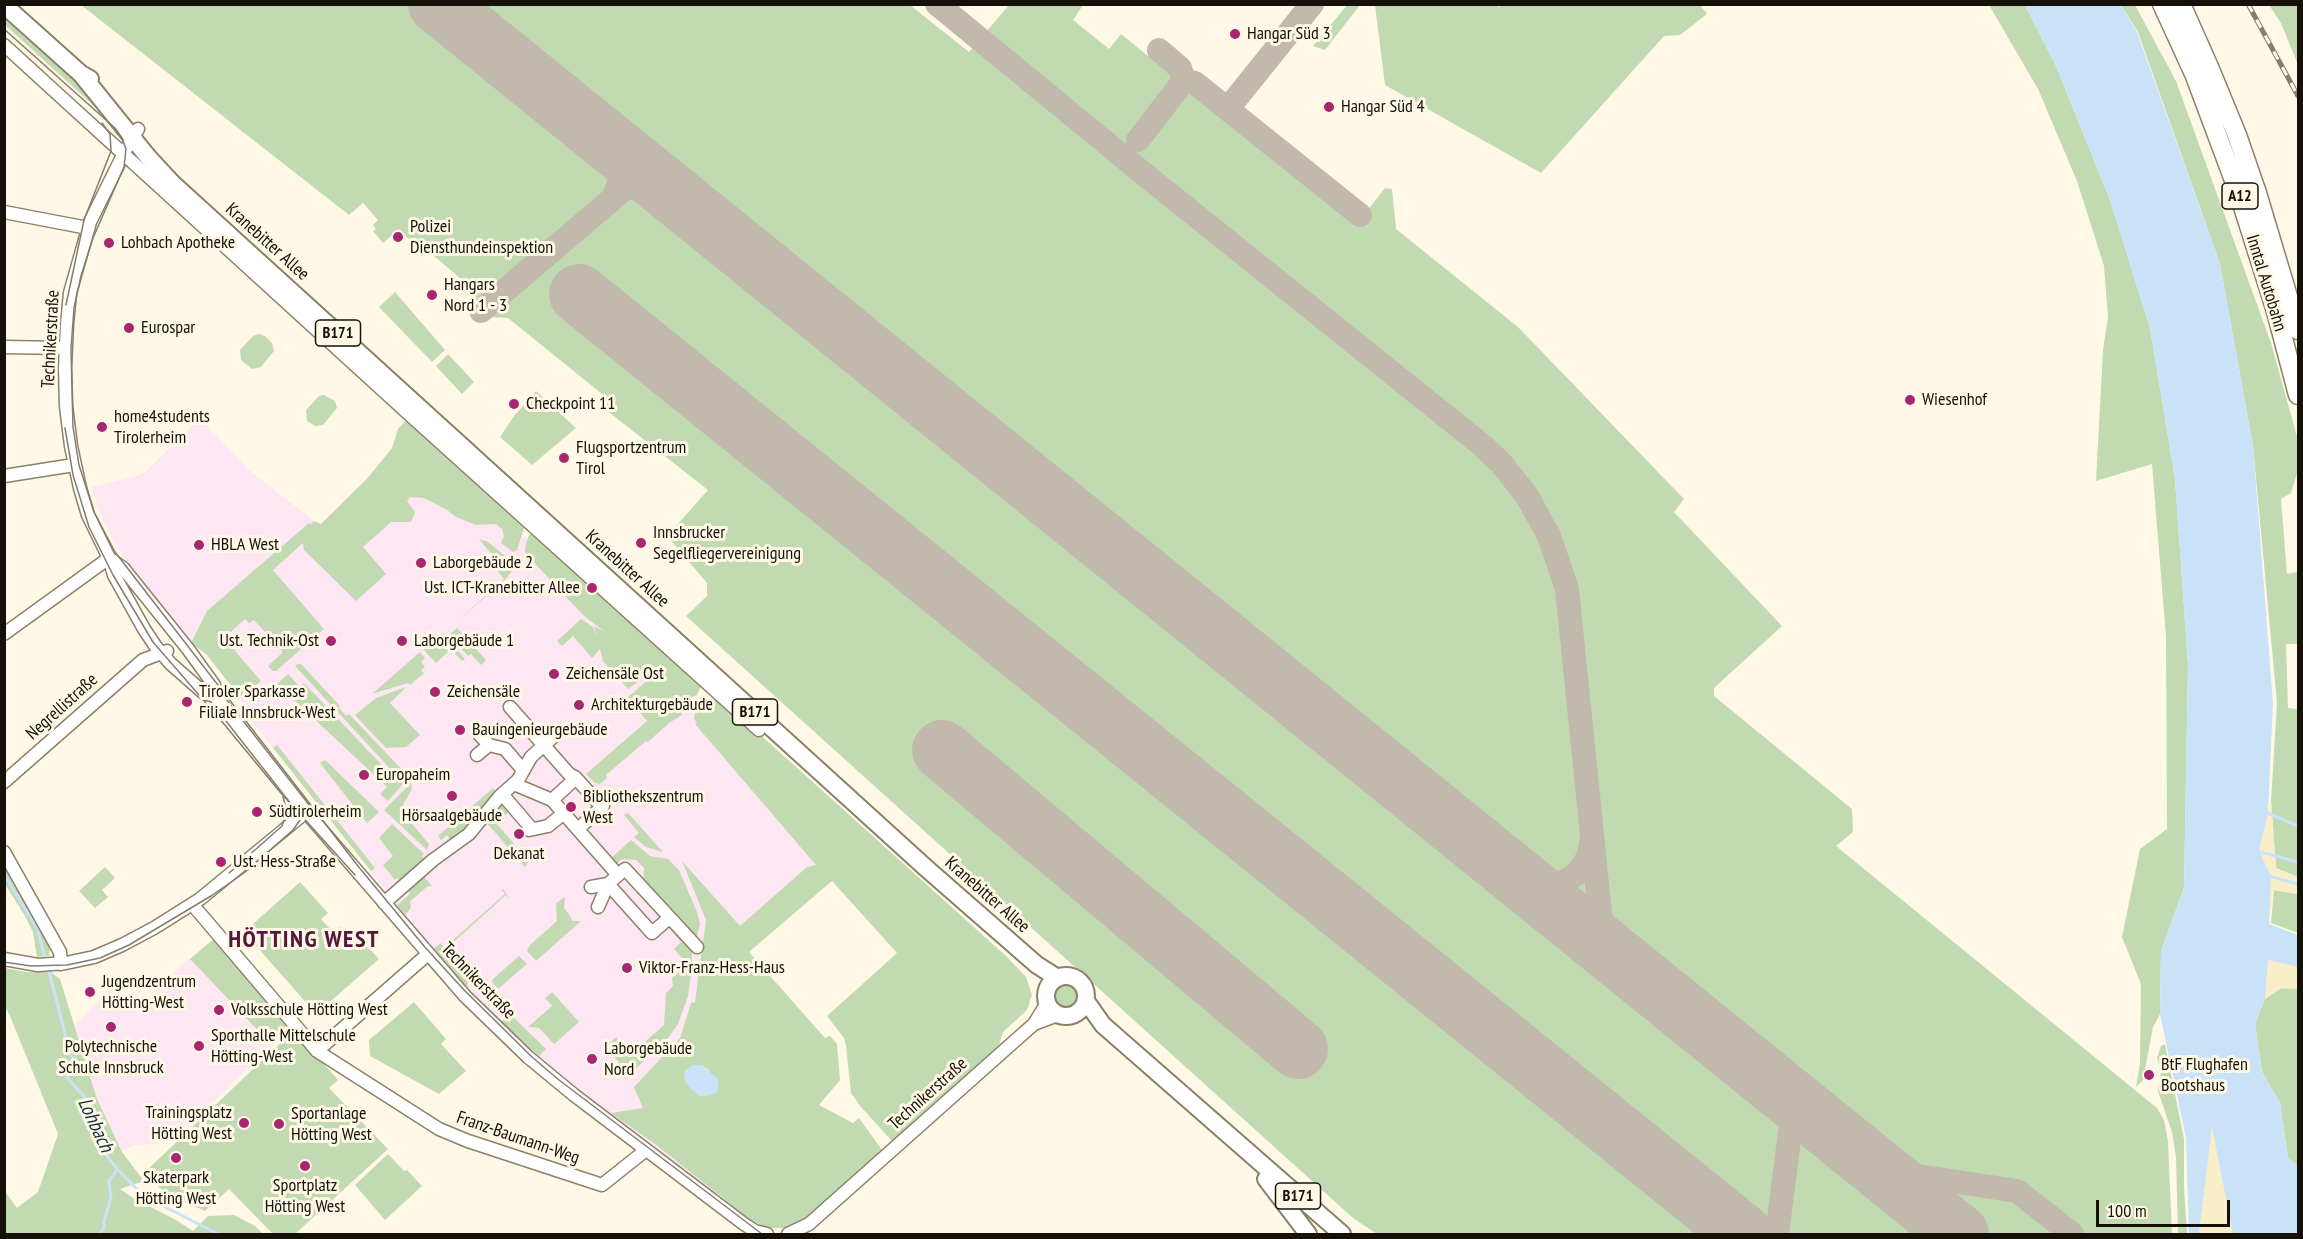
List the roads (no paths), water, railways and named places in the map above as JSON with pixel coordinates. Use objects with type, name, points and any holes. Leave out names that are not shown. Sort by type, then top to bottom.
[{"type":"highway","name":"Inntal Autobahn","points":[[2162,4],[2199,87],[2238,191],[2275,308],[2298,395]]},
{"type":"highway","name":"Inntal Autobahn","points":[[2181,4],[2210,67],[2237,135],[2298,330]]},
{"type":"main road","name":"Kranebitter Allee","points":[[4,5],[109,96],[135,133],[192,200],[745,704],[1037,965],[1052,995]]},
{"type":"main road","name":"B171","points":[[1065,975],[1077,978],[1085,988],[1081,1007],[1070,1016],[1052,995],[1065,975]]},
{"type":"main road","name":"B171","points":[[1081,1007],[1342,1234]]},
{"type":"main road","points":[[1254,1158],[1267,1182],[1286,1203],[1308,1234]]},
{"type":"street","name":"Kranebitter Allee","points":[[6,48],[759,730]]},
{"type":"street","name":"Technikerstraße","points":[[135,133],[88,228],[70,293],[66,348],[66,406],[74,465],[88,515],[109,558],[114,575],[158,647],[204,693],[215,696]]},
{"type":"street","points":[[4,212],[88,228]]},
{"type":"street","points":[[4,347],[66,348]]},
{"type":"street","points":[[4,476],[74,465]]},
{"type":"street","name":"Technikerstraße","points":[[109,558],[123,568],[174,632],[214,685],[215,696],[306,812],[469,1000],[538,1066],[750,1228],[767,1234]]},
{"type":"street","points":[[4,634],[109,558]]},
{"type":"street","points":[[162,628],[169,628],[177,638],[176,645],[158,647],[156,632],[162,628]]},
{"type":"street","name":"Negrellistraße","points":[[4,782],[158,647]]},
{"type":"street","points":[[510,707],[549,741],[569,774],[576,778],[602,807],[578,829]]},
{"type":"street","points":[[479,734],[489,745],[505,749],[524,770]]},
{"type":"street","points":[[384,903],[469,834],[502,794],[514,784],[531,757],[549,741]]},
{"type":"street","points":[[477,755],[489,745]]},
{"type":"street","points":[[552,800],[576,778]]},
{"type":"street","points":[[514,784],[552,800],[618,875]]},
{"type":"street","points":[[502,794],[530,829],[549,828],[564,813]]},
{"type":"street","points":[[4,959],[49,964],[86,959],[113,949],[154,928],[192,904],[225,880],[306,812]]},
{"type":"street","points":[[4,852],[60,952],[49,964]]},
{"type":"street","points":[[598,907],[608,884],[625,869],[697,947]]},
{"type":"street","points":[[591,887],[608,884]]},
{"type":"street","points":[[608,884],[652,933],[669,918]]},
{"type":"street","points":[[634,913],[651,898]]},
{"type":"street","name":"Franz-Baumann-Weg","points":[[192,904],[317,1051],[439,1129],[468,1141],[602,1185],[646,1150]]},
{"type":"street","points":[[317,1051],[428,954]]},
{"type":"street","name":"Technikerstraße","points":[[788,1234],[809,1224],[1034,1024],[1052,995]]},
{"type":"water","points":[[2025,5],[2121,5],[2137,32],[2220,264],[2253,446],[2273,703],[2268,813],[2259,851],[2271,876],[2269,924],[2298,935],[2298,967],[2268,960],[2265,999],[2255,1024],[2262,1072],[2280,1103],[2288,1158],[2298,1166],[2298,1234],[2233,1234],[2212,1127],[2199,1234],[2189,1234],[2186,1138],[2160,1014],[2161,951],[2184,888],[2188,664],[2175,479],[2150,328],[2110,200],[2056,66]]},
{"type":"water","points":[[692,1065],[701,1065],[718,1079],[718,1092],[700,1096],[690,1088],[684,1078],[685,1071]]},
{"type":"waterway","points":[[2265,812],[2298,826]]},
{"type":"waterway","points":[[2257,851],[2298,862]]},
{"type":"waterway","name":"Lohbach","points":[[4,874],[37,928],[46,961]]},
{"type":"waterway","points":[[2268,876],[2298,884]]},
{"type":"waterway","name":"Lohbach","points":[[48,968],[65,1033],[65,1048],[75,1061],[67,1078],[84,1096],[104,1152],[144,1196],[218,1234]]},
{"type":"waterway","points":[[100,1234],[104,1227],[111,1197],[109,1181],[117,1170]]},
{"type":"tram line","points":[[4,29],[115,128],[126,149],[124,167],[93,238],[81,276],[74,308],[71,349],[73,427],[79,465],[94,512],[115,552],[358,866],[424,946],[464,990],[532,1057],[559,1080],[762,1234]]},
{"type":"tram line","points":[[66,305],[84,220],[111,151],[110,134],[102,123]]},
{"type":"tram line","points":[[65,428],[73,475],[89,527],[113,575],[153,642],[280,792],[355,875]]},
{"type":"tram line","points":[[229,873],[282,826],[287,811],[283,797]]},
{"type":"tram line","points":[[4,962],[31,966],[67,965],[100,958],[129,945],[211,896],[244,873],[293,830],[300,820],[303,808]]},
{"type":"railway","points":[[2248,4],[2298,96]]},
{"type":"place","name":"Hangar Süd 3","points":[[1235,34]]},
{"type":"place","name":"Hangar Süd 4","points":[[1329,107]]},
{"type":"place","name":"Polizei Diensthundeinspektion","points":[[398,237]]},
{"type":"place","name":"Lohbach Apotheke","points":[[109,243]]},
{"type":"place","name":"Hangars Nord 1 - 3","points":[[432,295]]},
{"type":"place","name":"Eurospar","points":[[129,328]]},
{"type":"place","name":"Wiesenhof","points":[[1910,400]]},
{"type":"place","name":"Checkpoint 11","points":[[514,404]]},
{"type":"place","name":"home4students Tirolerheim","points":[[102,427]]},
{"type":"place","name":"Flugsportzentrum Tirol","points":[[564,458]]},
{"type":"place","name":"Innsbrucker Segelfliegervereinigung","points":[[641,543]]},
{"type":"place","name":"HBLA West","points":[[199,545]]},
{"type":"place","name":"Laborgebäude 2","points":[[421,563]]},
{"type":"place","name":"Ust. ICT-Kranebitter Allee","points":[[592,588]]},
{"type":"place","name":"Ust. Technik-Ost","points":[[331,641]]},
{"type":"place","name":"Laborgebäude 1","points":[[402,641]]},
{"type":"place","name":"Zeichensäle Ost","points":[[554,674]]},
{"type":"place","name":"Zeichensäle","points":[[435,692]]},
{"type":"place","name":"Tiroler Sparkasse Filiale Innsbruck-West","points":[[187,702]]},
{"type":"place","name":"Architekturgebäude","points":[[579,705]]},
{"type":"place","name":"Bauingenieurgebäude","points":[[460,730]]},
{"type":"place","name":"Europaheim","points":[[364,775]]},
{"type":"place","name":"Hörsaalgebäude","points":[[452,796]]},
{"type":"place","name":"Bibliothekszentrum West","points":[[571,807]]},
{"type":"place","name":"Südtirolerheim","points":[[257,812]]},
{"type":"place","name":"Dekanat","points":[[519,834]]},
{"type":"place","name":"Ust. Hess-Straße","points":[[221,862]]},
{"type":"place","name":"Viktor-Franz-Hess-Haus","points":[[627,968]]},
{"type":"place","name":"Jugendzentrum Hötting-West","points":[[90,992]]},
{"type":"place","name":"Volksschule Hötting West","points":[[219,1010]]},
{"type":"place","name":"Polytechnische Schule Innsbruck","points":[[111,1027]]},
{"type":"place","name":"Sporthalle Mittelschule Hötting-West","points":[[199,1046]]},
{"type":"place","name":"Laborgebäude Nord","points":[[592,1059]]},
{"type":"place","name":"BtF Flughafen Bootshaus","points":[[2149,1075]]},
{"type":"place","name":"Trainingsplatz Hötting West","points":[[244,1123]]},
{"type":"place","name":"Sportanlage Hötting West","points":[[279,1124]]},
{"type":"place","name":"Skaterpark Hötting West","points":[[176,1158]]},
{"type":"place","name":"Sportplatz Hötting West","points":[[305,1166]]},
{"type":"district","name":"HÖTTING WEST","points":[[304,940]]}]
